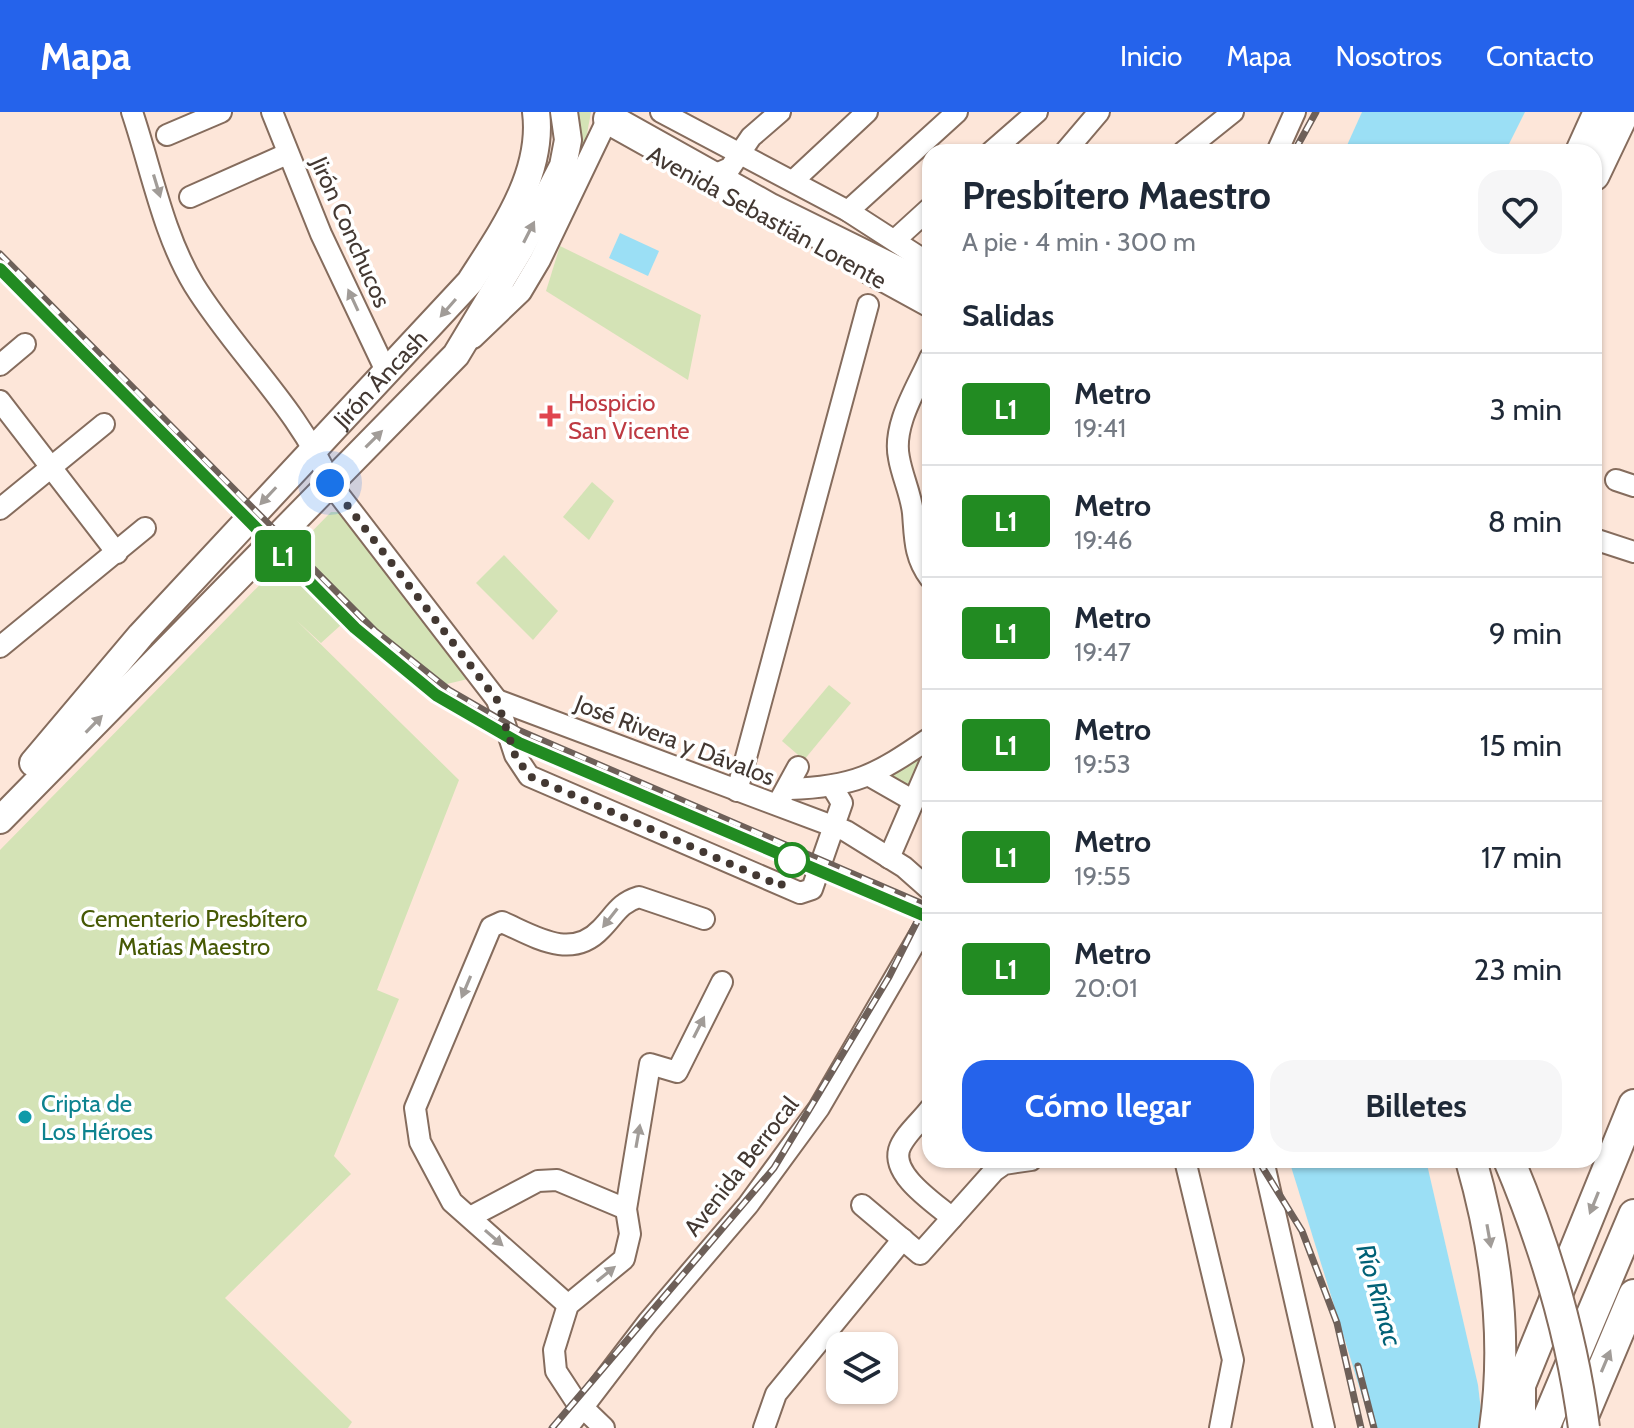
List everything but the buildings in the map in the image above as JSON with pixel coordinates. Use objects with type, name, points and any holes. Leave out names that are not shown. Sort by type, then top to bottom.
[{"type":"highway","points":[[1585,144],[1599,112]]},
{"type":"highway","points":[[1602,158],[1624,112]]},
{"type":"highway","points":[[608,120],[707,179],[922,284]]},
{"type":"highway","points":[[1537,1426],[1520,1385],[1634,1105]]},
{"type":"highway","points":[[1473,1168],[1488,1228],[1498,1296],[1501,1357],[1495,1428]]},
{"type":"highway","points":[[1512,1168],[1540,1233],[1566,1322],[1581,1428]]},
{"type":"highway","points":[[1537,1426],[1634,1215]]},
{"type":"highway","points":[[1581,1428],[1634,1295]]},
{"type":"main road","points":[[531,170],[537,142],[536,112]]},
{"type":"main road","name":"Jirón Áncash","points":[[0,820],[456,355],[520,249],[563,166],[568,140],[562,112]]},
{"type":"main road","name":"Jirón Áncash","points":[[0,796],[46,749],[141,635],[215,554],[470,282],[499,237],[531,170]]},
{"type":"main road","points":[[215,554],[221,571],[235,578]]},
{"type":"street","points":[[132,112],[176,250],[193,284],[315,447],[330,483],[497,700],[515,755],[529,776],[800,893],[812,889],[842,803],[833,788]]},
{"type":"street","points":[[167,135],[221,112]]},
{"type":"street","name":"Jirón Conchucos","points":[[272,112],[287,154],[386,371]]},
{"type":"street","name":"Jirón Áncash","points":[[531,170],[562,112]]},
{"type":"street","name":"Avenida Sebastián Lorente","points":[[661,112],[848,211],[922,258]]},
{"type":"street","points":[[793,181],[867,112]]},
{"type":"street","points":[[848,211],[957,112]]},
{"type":"street","points":[[1000,144],[1037,112]]},
{"type":"street","points":[[1193,144],[1233,112]]},
{"type":"street","points":[[1281,144],[1295,112]]},
{"type":"street","points":[[707,179],[730,168],[774,114]]},
{"type":"street","points":[[1071,144],[1090,116]]},
{"type":"street","name":"Jirón Áncash","points":[[456,355],[521,292],[540,260],[608,120]]},
{"type":"street","points":[[190,197],[287,154]]},
{"type":"street","name":"Avenida Sebastián Lorente","points":[[707,179],[922,302]]},
{"type":"street","points":[[896,239],[922,215]]},
{"type":"street","points":[[737,791],[868,305]]},
{"type":"street","points":[[0,365],[25,344]]},
{"type":"street","points":[[922,376],[902,421],[898,443],[898,457],[913,510],[914,543],[922,560]]},
{"type":"street","points":[[0,401],[117,553]]},
{"type":"street","points":[[0,509],[104,424]]},
{"type":"street","points":[[0,647],[145,528]]},
{"type":"street","points":[[1602,542],[1634,552]]},
{"type":"street","name":"José Rivera y Dávalos","points":[[497,700],[834,827],[889,858],[922,884]]},
{"type":"street","points":[[789,789],[833,788],[870,776],[922,743]]},
{"type":"street","points":[[774,805],[789,789],[798,767]]},
{"type":"street","points":[[870,776],[912,800]]},
{"type":"street","points":[[889,858],[922,779]]},
{"type":"street","points":[[568,1305],[452,1202],[420,1142],[415,1108],[491,927],[502,922],[556,946],[580,943],[601,930],[613,911],[639,897],[704,919]]},
{"type":"street","name":"Avenida Berrocal","points":[[567,1428],[648,1322],[748,1205],[819,1108],[922,931]]},
{"type":"street","points":[[604,1428],[583,1409],[556,1371],[554,1350],[568,1305],[624,1259],[630,1234],[626,1209],[650,1064],[677,1072],[722,982]]},
{"type":"street","points":[[922,1119],[899,1148],[898,1163],[904,1174],[952,1218]]},
{"type":"street","points":[[862,1205],[920,1254],[1000,1168]]},
{"type":"street","points":[[1187,1168],[1233,1360],[1220,1428]]},
{"type":"street","points":[[1265,1168],[1324,1428]]},
{"type":"street","points":[[470,1217],[538,1181],[557,1180],[626,1209]]},
{"type":"street","points":[[764,1428],[776,1394],[903,1239]]},
{"type":"green space","points":[[574,112],[591,112],[585,145],[574,168]]},
{"type":"green space","points":[[560,246],[701,315],[688,380],[546,291]]},
{"type":"green space","points":[[592,482],[614,501],[589,540],[563,517]]},
{"type":"green space","name":"Cementerio Presbítero Matías Maestro","points":[[331,512],[343,512],[468,679],[417,691],[342,624],[321,643],[296,620],[459,780],[377,990],[399,999],[334,1156],[351,1174],[225,1298],[352,1422],[348,1428],[0,1428],[0,850]]},
{"type":"green space","points":[[504,555],[558,611],[533,640],[476,583]]},
{"type":"green space","points":[[829,685],[851,703],[804,760],[782,741]]},
{"type":"green space","points":[[922,752],[922,763],[909,787],[889,778],[889,771]]},
{"type":"water","points":[[1362,112],[1525,112],[1509,144],[1348,144]]},
{"type":"water","points":[[620,233],[659,251],[648,276],[609,258]]},
{"type":"water","name":"Río Rímac","points":[[1291,1168],[1428,1168],[1478,1385],[1483,1428],[1372,1428]]},
{"type":"railway","points":[[1298,144],[1316,112]]},
{"type":"railway","points":[[0,254],[375,631],[449,690],[518,730],[922,904]]},
{"type":"railway","points":[[552,1428],[774,1168],[889,977],[922,912]]},
{"type":"railway","points":[[1263,1168],[1302,1231],[1337,1323],[1361,1428]]},
{"type":"railway","points":[[1358,1366],[1374,1428]]},
{"type":"metro line","name":"L1","points":[[0,269],[355,628],[436,695],[519,743],[922,915]]},
{"type":"place","name":"Hospicio San Vicente","points":[[550,416]]},
{"type":"place","name":"Cripta de Los Héroes","points":[[25,1117]]},
{"type":"route","points":[[330,483],[497,700],[515,755],[529,776],[781,886],[792,860]]}]
